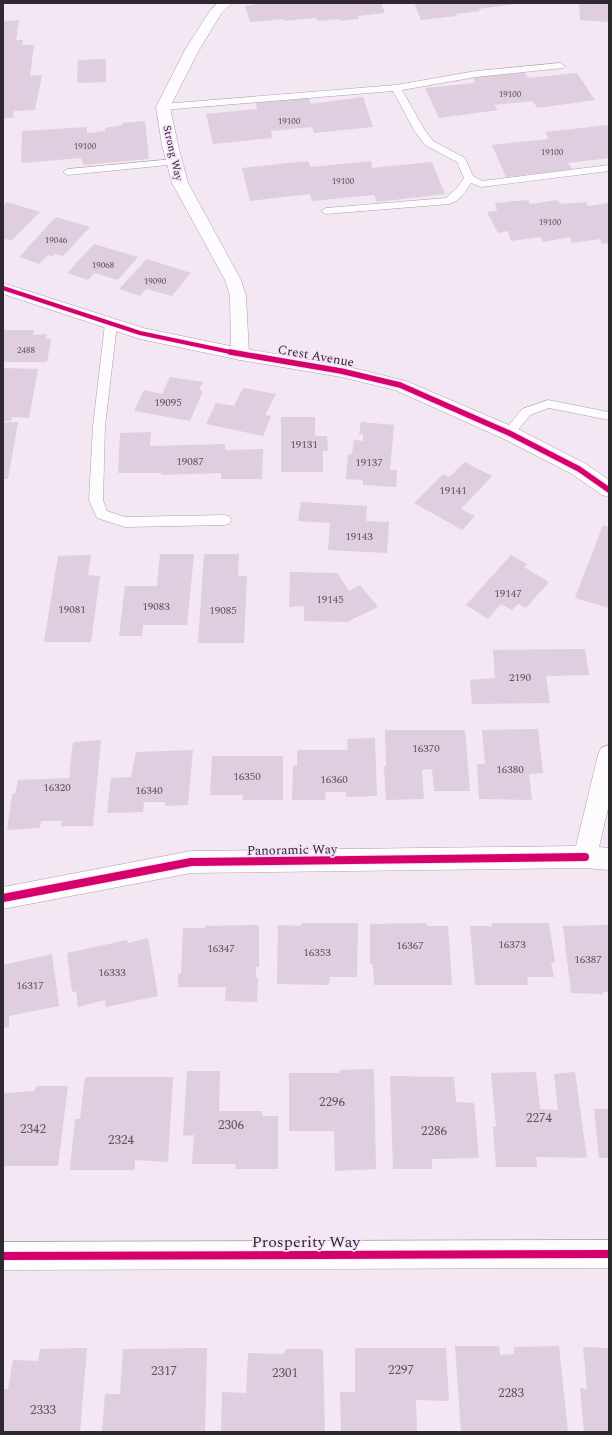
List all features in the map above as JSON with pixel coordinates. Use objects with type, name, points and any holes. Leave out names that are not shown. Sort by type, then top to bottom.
[{"type":"street","name":"Strong Way","points":[[225,3],[216,12],[192,50],[163,107],[170,145],[180,183],[233,280],[238,296],[240,354]]},
{"type":"street","name":"Crest Avenue","points":[[3,288],[140,333],[240,354],[341,371],[400,385],[508,433],[579,469],[609,490]]},
{"type":"street","name":"Crest Avenue","points":[[579,469],[609,478]]},
{"type":"street","points":[[609,755],[585,857],[609,859]]},
{"type":"street","name":"Panoramic Way","points":[[3,898],[191,862],[585,857]]},
{"type":"street","name":"Prosperity Way","points":[[3,1256],[609,1254]]},
{"type":"lane","points":[[163,107],[396,88],[476,74],[560,66]]},
{"type":"lane","points":[[396,88],[419,130],[429,143],[461,160],[469,178],[481,184],[609,168]]},
{"type":"lane","points":[[68,172],[174,162]]},
{"type":"lane","points":[[326,212],[449,201],[461,190],[469,178]]},
{"type":"lane","points":[[111,324],[99,434],[96,500],[102,514],[125,522],[224,520]]},
{"type":"lane","points":[[508,433],[526,412],[548,404],[609,416]]},
{"type":"building","points":[[255,3],[381,3],[385,13],[358,16],[359,19],[340,21],[339,19],[317,21],[316,18],[250,22],[245,6],[255,5]]},
{"type":"building","points":[[414,3],[516,4],[478,9],[480,11],[456,14],[457,16],[421,20]]},
{"type":"building","points":[[579,3],[608,3],[609,22],[580,20]]},
{"type":"building","points":[[19,20],[16,40],[23,40],[22,45],[34,45],[30,76],[42,75],[35,110],[14,111],[13,118],[3,118],[3,21]]},
{"type":"building","points":[[106,59],[106,82],[77,83],[78,60]]},
{"type":"building","points":[[524,72],[528,78],[577,73],[595,100],[537,108],[533,101],[494,105],[498,110],[439,118],[425,88],[475,83],[473,77]]},
{"type":"building","points":[[308,97],[311,104],[363,97],[373,127],[314,133],[312,127],[271,131],[272,138],[213,144],[206,114],[257,109],[256,102]]},
{"type":"building","points":[[145,121],[149,159],[83,165],[81,158],[21,163],[22,131],[87,127],[87,133],[106,131],[105,128],[122,125],[122,123]]},
{"type":"building","points":[[608,125],[609,158],[568,163],[572,169],[506,177],[492,145],[548,139],[546,132]]},
{"type":"building","points":[[308,161],[311,167],[371,161],[372,168],[432,162],[445,194],[377,202],[374,195],[312,201],[310,194],[250,201],[242,168]]},
{"type":"building","points":[[528,200],[530,204],[557,200],[560,204],[586,202],[588,206],[609,203],[609,243],[602,244],[600,239],[572,243],[570,237],[543,242],[541,237],[511,241],[508,231],[498,233],[487,212],[497,211],[495,203]]},
{"type":"building","points":[[7,202],[40,212],[12,240],[3,239],[3,206]]},
{"type":"building","points":[[56,217],[90,227],[63,256],[54,254],[53,256],[48,255],[39,264],[19,257]]},
{"type":"building","points":[[94,244],[138,257],[118,280],[94,273],[88,280],[67,273]]},
{"type":"building","points":[[147,259],[191,273],[172,296],[146,289],[140,296],[119,289]]},
{"type":"building","points":[[3,330],[34,330],[33,335],[47,334],[46,339],[51,339],[47,362],[3,362]]},
{"type":"building","points":[[3,368],[38,369],[29,418],[12,417],[11,421],[3,421]]},
{"type":"building","points":[[170,377],[203,382],[199,390],[203,391],[190,421],[134,411],[144,390],[162,394]]},
{"type":"building","points":[[243,388],[276,394],[265,415],[271,416],[263,436],[206,424],[216,403],[234,406]]},
{"type":"building","points":[[281,417],[315,417],[315,436],[327,436],[328,451],[323,451],[323,472],[281,472]]},
{"type":"building","points":[[3,422],[18,422],[8,479],[3,479]]},
{"type":"building","points":[[361,422],[394,425],[390,470],[397,470],[396,487],[363,485],[363,480],[346,479],[348,454],[352,454],[354,440],[363,441],[363,434],[359,434]]},
{"type":"building","points":[[151,432],[150,446],[225,444],[225,450],[263,449],[262,479],[221,479],[221,473],[161,475],[161,473],[118,473],[120,433]]},
{"type":"building","points":[[465,462],[492,476],[461,509],[475,516],[462,530],[414,503],[443,474],[449,477]]},
{"type":"building","points":[[301,502],[367,506],[366,521],[389,522],[387,553],[328,550],[330,523],[298,521]]},
{"type":"building","points":[[603,525],[609,527],[609,608],[575,598]]},
{"type":"building","points":[[160,554],[194,554],[187,625],[143,625],[142,636],[119,636],[125,586],[157,586]]},
{"type":"building","points":[[204,554],[239,554],[238,576],[247,576],[244,643],[198,643]]},
{"type":"building","points":[[91,555],[88,575],[100,576],[91,642],[44,642],[58,556]]},
{"type":"building","points":[[511,555],[527,564],[524,567],[549,582],[526,608],[518,604],[512,610],[501,604],[488,619],[466,605]]},
{"type":"building","points":[[290,572],[337,573],[349,591],[360,585],[378,607],[347,622],[304,621],[304,606],[289,607]]},
{"type":"building","points":[[585,649],[589,675],[546,676],[550,703],[472,704],[470,680],[495,678],[493,650]]},
{"type":"building","points":[[538,729],[543,773],[529,774],[532,800],[479,799],[477,764],[485,764],[482,730]]},
{"type":"building","points":[[385,730],[465,730],[470,791],[434,791],[432,769],[422,770],[424,799],[386,800],[384,766],[386,766]]},
{"type":"building","points":[[375,738],[377,796],[346,797],[346,792],[326,792],[325,800],[292,800],[293,766],[297,766],[297,750],[348,750],[347,739]]},
{"type":"building","points":[[101,740],[93,826],[61,826],[62,821],[41,821],[40,828],[7,830],[12,794],[15,794],[18,780],[69,778],[73,742]]},
{"type":"building","points":[[193,750],[188,805],[165,806],[165,802],[144,802],[143,812],[107,813],[111,778],[131,777],[136,752]]},
{"type":"building","points":[[212,756],[283,756],[283,800],[242,800],[243,795],[210,795]]},
{"type":"building","points":[[301,923],[358,923],[357,977],[330,977],[329,985],[277,984],[278,925],[301,926]]},
{"type":"building","points":[[426,923],[427,926],[448,926],[452,985],[374,985],[373,964],[370,964],[370,924]]},
{"type":"building","points":[[492,923],[549,923],[555,962],[551,962],[554,977],[527,977],[528,985],[475,985],[470,926],[492,926]]},
{"type":"building","points":[[259,925],[259,967],[256,967],[256,977],[258,978],[257,1002],[225,1001],[226,987],[178,987],[178,974],[181,974],[183,928]]},
{"type":"building","points":[[609,925],[609,992],[603,992],[603,994],[571,993],[563,926]]},
{"type":"building","points":[[148,938],[158,996],[106,1007],[105,1000],[78,1007],[76,991],[72,992],[67,953],[127,940],[128,943]]},
{"type":"building","points":[[52,954],[59,1006],[9,1016],[9,1027],[3,1028],[3,965]]},
{"type":"building","points":[[374,1069],[376,1169],[335,1171],[334,1131],[289,1131],[289,1073],[339,1073],[340,1070]]},
{"type":"building","points":[[187,1071],[220,1071],[219,1111],[262,1111],[262,1116],[278,1116],[278,1169],[235,1169],[236,1164],[192,1164],[194,1135],[183,1136]]},
{"type":"building","points":[[536,1072],[540,1109],[558,1110],[554,1074],[575,1072],[587,1158],[536,1157],[537,1167],[496,1167],[493,1127],[496,1127],[491,1073]]},
{"type":"building","points":[[390,1076],[454,1077],[456,1102],[474,1103],[479,1158],[432,1159],[432,1169],[393,1169]]},
{"type":"building","points":[[85,1077],[173,1077],[168,1162],[135,1160],[135,1170],[70,1170],[75,1119],[80,1119]]},
{"type":"building","points":[[36,1086],[68,1086],[58,1166],[3,1166],[3,1093],[35,1091]]},
{"type":"building","points":[[594,1109],[609,1109],[609,1158],[599,1158]]},
{"type":"building","points":[[455,1346],[499,1346],[500,1355],[514,1354],[514,1347],[559,1346],[568,1432],[461,1432]]},
{"type":"building","points":[[583,1347],[609,1348],[609,1432],[584,1432],[580,1388],[587,1389]]},
{"type":"building","points":[[87,1348],[80,1432],[3,1432],[3,1389],[8,1389],[13,1360],[38,1361],[40,1349]]},
{"type":"building","points":[[207,1348],[205,1432],[102,1432],[105,1394],[120,1394],[123,1349]]},
{"type":"building","points":[[355,1348],[446,1348],[449,1401],[416,1400],[417,1432],[341,1432],[340,1392],[355,1392]]},
{"type":"building","points":[[285,1349],[323,1349],[325,1432],[221,1432],[222,1392],[246,1393],[248,1353],[284,1354]]},
{"type":"cycle path","points":[[3,288],[140,333],[240,354],[341,371],[400,385],[509,433],[579,469],[609,490]]},
{"type":"cycle path","points":[[3,898],[191,862],[585,857]]},
{"type":"cycle path","points":[[3,1256],[609,1254]]}]
